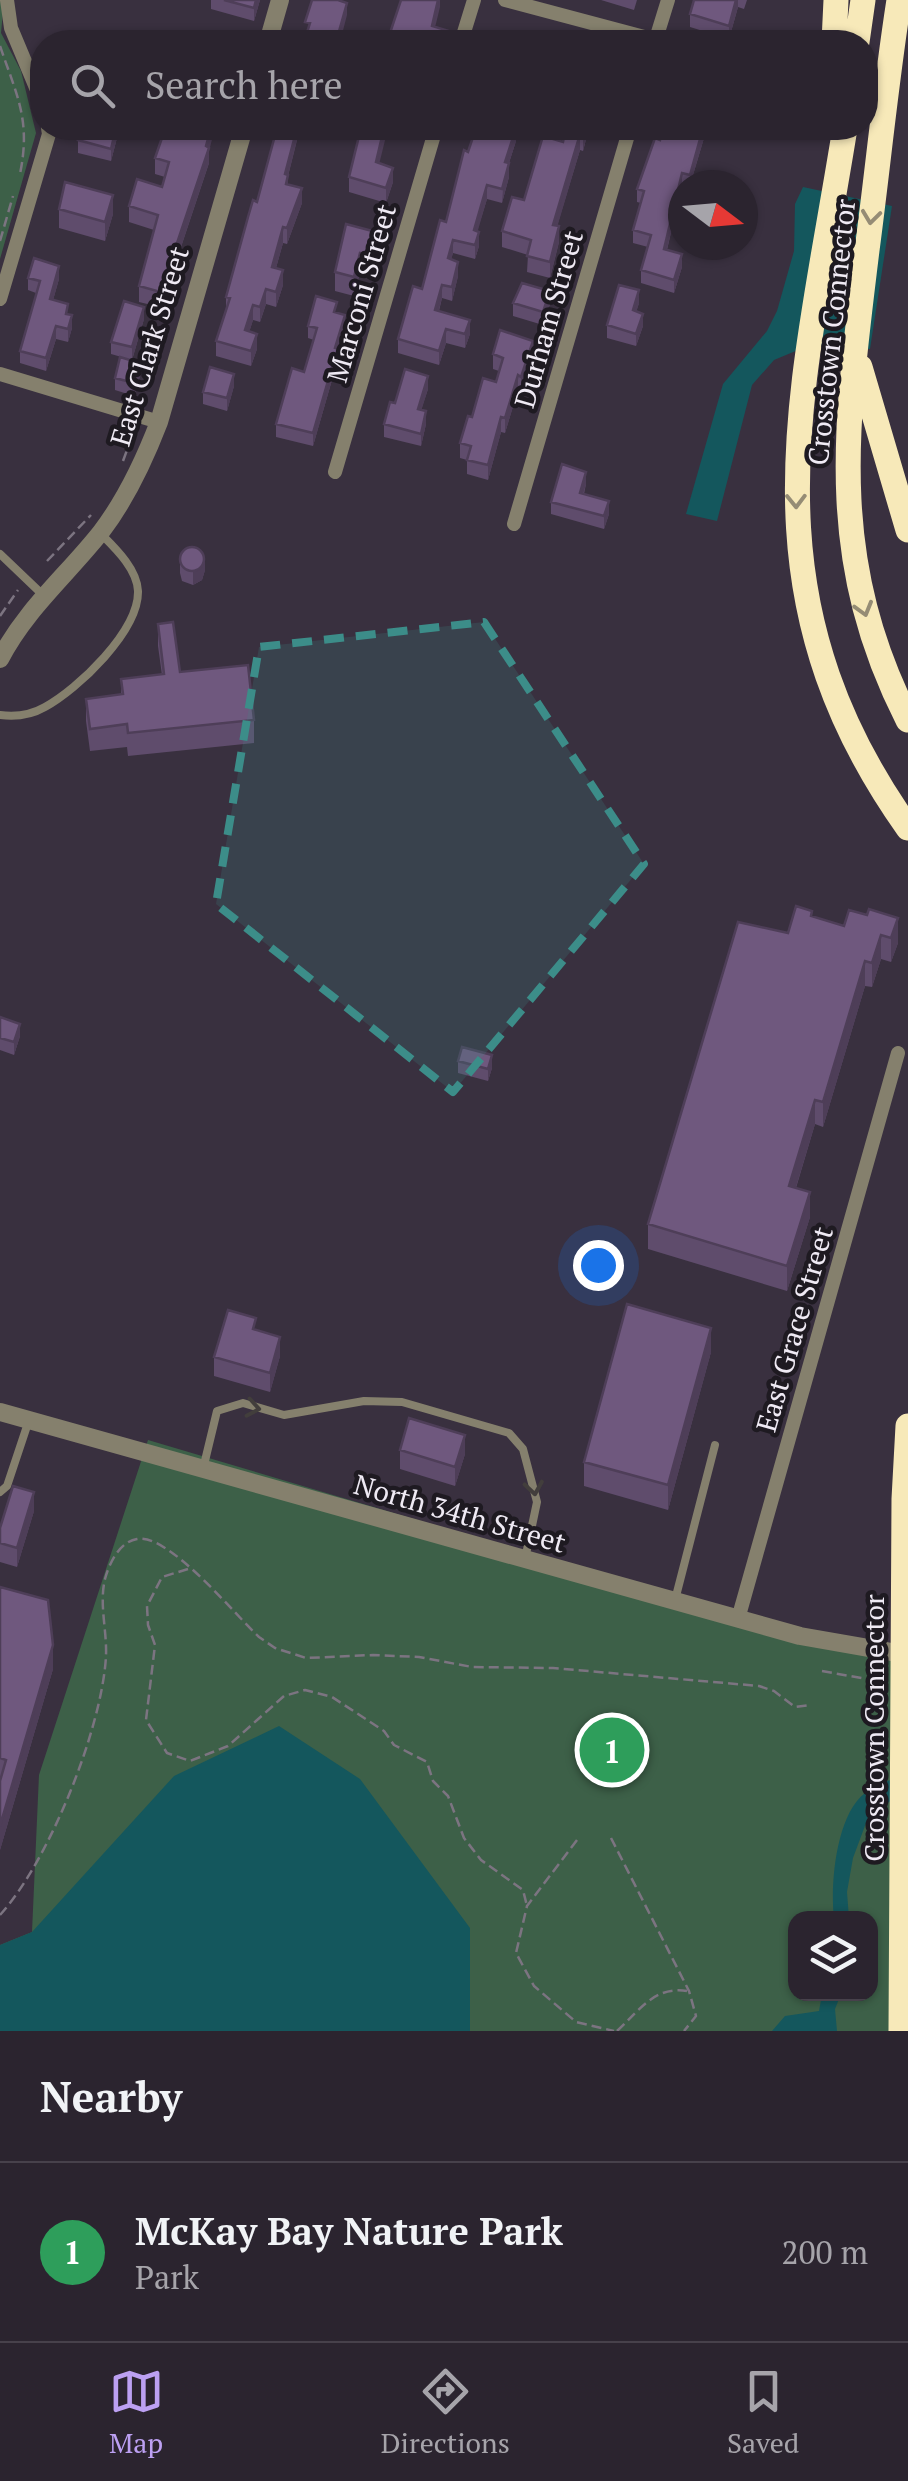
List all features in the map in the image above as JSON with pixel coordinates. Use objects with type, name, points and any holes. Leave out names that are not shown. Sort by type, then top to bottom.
[{"type":"highway","points":[[835,30],[836,0]]},
{"type":"highway","points":[[859,30],[864,0]]},
{"type":"highway","name":"Crosstown Connector","points":[[899,0],[858,328],[846,473],[850,540],[862,603],[880,660],[908,720]]},
{"type":"highway","points":[[833,140],[846,285],[860,370],[908,530]]},
{"type":"highway","points":[[843,140],[799,420],[797,534],[809,616],[835,698],[864,760],[908,828]]},
{"type":"highway","name":"Crosstown Connector","points":[[902,2031],[904,1498],[908,1426]]},
{"type":"street","points":[[7,0],[11,28],[30,73]]},
{"type":"street","points":[[271,30],[280,0]]},
{"type":"street","points":[[465,30],[474,0]]},
{"type":"street","points":[[505,0],[614,30]]},
{"type":"street","points":[[661,30],[668,0]]},
{"type":"street","points":[[0,299],[47,140]]},
{"type":"street","name":"East Clark Street","points":[[0,659],[12,636],[100,533],[137,473],[159,422],[241,140]]},
{"type":"street","name":"Marconi Street","points":[[335,472],[432,140]]},
{"type":"street","name":"Durham Street","points":[[514,524],[626,140]]},
{"type":"street","points":[[0,374],[159,422]]},
{"type":"street","name":"East Grace Street","points":[[738,1619],[898,1053]]},
{"type":"street","name":"North 34th Street","points":[[0,1412],[800,1636],[908,1656]]},
{"type":"lane","points":[[0,715],[25,715],[46,707],[121,640],[137,611],[138,586],[123,556],[100,533]]},
{"type":"lane","points":[[0,554],[44,596]]},
{"type":"lane","points":[[203,1469],[217,1411],[244,1403],[284,1415],[364,1402],[402,1402],[509,1433],[523,1449],[537,1502],[524,1559]]},
{"type":"lane","points":[[0,1492],[8,1486],[29,1420]]},
{"type":"lane","points":[[674,1602],[715,1445]]},
{"type":"path","points":[[0,46],[25,118],[26,146],[19,176]]},
{"type":"path","points":[[0,241],[14,192]]},
{"type":"path","points":[[122,464],[136,425]]},
{"type":"path","points":[[46,561],[98,508]]},
{"type":"path","points":[[0,616],[18,590]]},
{"type":"path","points":[[0,1915],[11,1903],[57,1820],[87,1749],[106,1656],[103,1602],[109,1567],[125,1544],[135,1539],[148,1539],[164,1546],[260,1637],[274,1648],[306,1658],[419,1657],[472,1668],[553,1668],[720,1681],[759,1686],[795,1707],[810,1705]]},
{"type":"path","points":[[191,1568],[162,1577],[147,1606],[155,1645],[146,1720],[167,1753],[190,1761],[228,1746],[284,1696],[306,1690],[332,1697],[384,1731],[394,1745],[427,1762],[433,1781],[448,1796],[464,1838],[481,1860],[524,1890],[526,1906],[516,1953],[534,1986],[576,2022],[615,2031],[669,1988],[689,1991]]},
{"type":"path","points":[[822,1671],[889,1683]]},
{"type":"path","points":[[611,1838],[689,1991],[696,2016],[684,2031]]},
{"type":"path","points":[[526,1906],[577,1840]]},
{"type":"highlighted area","points":[[484,622],[644,864],[453,1092],[216,904],[259,647]]},
{"type":"shaded area","points":[[0,0],[4,0],[1,33],[21,71],[30,108],[30,140],[34,140],[0,259]]},
{"type":"shaded area","points":[[803,187],[892,206],[870,349],[810,345],[774,360],[752,385],[717,521],[686,514],[723,384],[767,331],[777,311],[794,251],[795,204]]},
{"type":"shaded area","points":[[148,1440],[908,1666],[908,2031],[0,2031],[0,1945],[32,1932],[39,1775]]},
{"type":"shaded area","points":[[279,1726],[360,1779],[470,1928],[470,2031],[0,2031],[0,1945],[32,1932],[174,1776]]},
{"type":"shaded area","points":[[908,1775],[892,1800],[869,1815],[853,1858],[847,1892],[848,1911],[834,1911],[834,1870],[847,1817],[870,1789]]},
{"type":"shaded area","points":[[821,2001],[838,2001],[837,2031],[772,2031],[785,2016],[819,2011]]},
{"type":"building","points":[[224,0],[256,0],[254,8]]},
{"type":"building","points":[[312,0],[347,3],[339,30],[308,30],[310,23],[305,22]]},
{"type":"building","points":[[401,0],[438,0],[432,26],[446,30],[391,30]]},
{"type":"building","points":[[694,0],[736,0],[729,26],[690,14]]},
{"type":"building","points":[[78,140],[113,140],[111,149]]},
{"type":"building","points":[[161,140],[208,140],[209,148],[164,293],[139,286],[158,215],[129,206],[137,179],[162,187],[169,162],[155,158]]},
{"type":"building","points":[[274,140],[294,140],[286,184],[302,188],[287,228],[283,227],[272,267],[283,270],[276,292],[266,289],[260,307],[253,305],[245,330],[257,334],[251,351],[216,341],[253,200],[257,202]]},
{"type":"building","points":[[358,140],[381,140],[376,162],[393,168],[386,188],[349,177]]},
{"type":"building","points":[[472,140],[512,140],[502,189],[487,185],[474,230],[479,232],[475,245],[453,240],[448,258],[458,262],[452,287],[442,285],[435,310],[470,320],[465,334],[446,329],[439,351],[398,339],[413,286],[422,289],[440,220],[446,222],[464,150],[468,152]]},
{"type":"building","points":[[542,140],[578,140],[553,225],[559,226],[550,262],[527,256],[531,240],[502,231],[512,197],[524,200]]},
{"type":"building","points":[[654,140],[700,140],[691,170],[668,170],[668,232],[664,249],[668,250],[668,260],[680,260],[674,280],[641,270],[651,235],[633,230],[644,191],[637,189]]},
{"type":"building","points":[[65,182],[113,195],[105,222],[59,209]]},
{"type":"building","points":[[346,224],[376,232],[370,255],[360,253],[354,277],[335,272]]},
{"type":"building","points":[[34,258],[59,266],[50,299],[68,304],[66,314],[72,315],[68,329],[56,326],[46,358],[20,351],[40,281],[28,278]]},
{"type":"building","points":[[522,283],[550,291],[543,312],[513,303]]},
{"type":"building","points":[[619,285],[639,290],[633,310],[643,314],[636,334],[607,325]]},
{"type":"building","points":[[316,296],[337,302],[334,312],[345,315],[335,348],[346,351],[340,370],[332,367],[313,433],[276,424],[292,368],[304,372],[317,328],[308,326]]},
{"type":"building","points":[[124,301],[144,307],[132,347],[111,342]]},
{"type":"building","points":[[500,330],[533,341],[505,418],[501,417],[488,465],[467,460],[471,446],[460,443],[483,378],[496,382],[503,358],[493,354]]},
{"type":"building","points":[[120,357],[140,363],[134,383],[115,378]]},
{"type":"building","points":[[210,367],[234,374],[227,398],[203,392]]},
{"type":"building","points":[[405,369],[428,376],[418,409],[426,411],[421,434],[384,424]]},
{"type":"building","points":[[562,464],[586,472],[580,493],[609,501],[604,516],[551,502]]},
{"type":"building","points":[[192,547],[201,550],[201,568],[192,571],[183,568],[180,559],[183,550]]},
{"type":"building","points":[[173,622],[180,672],[248,665],[254,720],[128,733],[127,724],[90,729],[86,699],[123,694],[121,679],[164,674],[158,624]]},
{"type":"building","points":[[796,906],[812,911],[811,916],[844,926],[849,910],[867,915],[869,909],[898,918],[891,938],[881,935],[872,963],[865,961],[823,1102],[815,1100],[789,1186],[810,1192],[787,1266],[648,1224],[738,922],[788,933]]},
{"type":"building","points":[[0,1017],[20,1024],[14,1042],[0,1038]]},
{"type":"building","points":[[462,1047],[492,1055],[488,1069],[458,1061]]},
{"type":"building","points":[[627,1304],[711,1328],[668,1485],[584,1462]]},
{"type":"building","points":[[228,1310],[256,1318],[253,1329],[280,1337],[270,1373],[214,1357]]},
{"type":"building","points":[[409,1418],[465,1435],[455,1467],[400,1450]]},
{"type":"building","points":[[13,1486],[34,1492],[17,1548],[0,1543],[0,1528]]},
{"type":"building","points":[[0,1587],[48,1600],[53,1645],[0,1826],[0,1781],[6,1760],[0,1758]]},
{"type":"place","name":"McKay Bay Nature Park","points":[[612,1750]]}]
